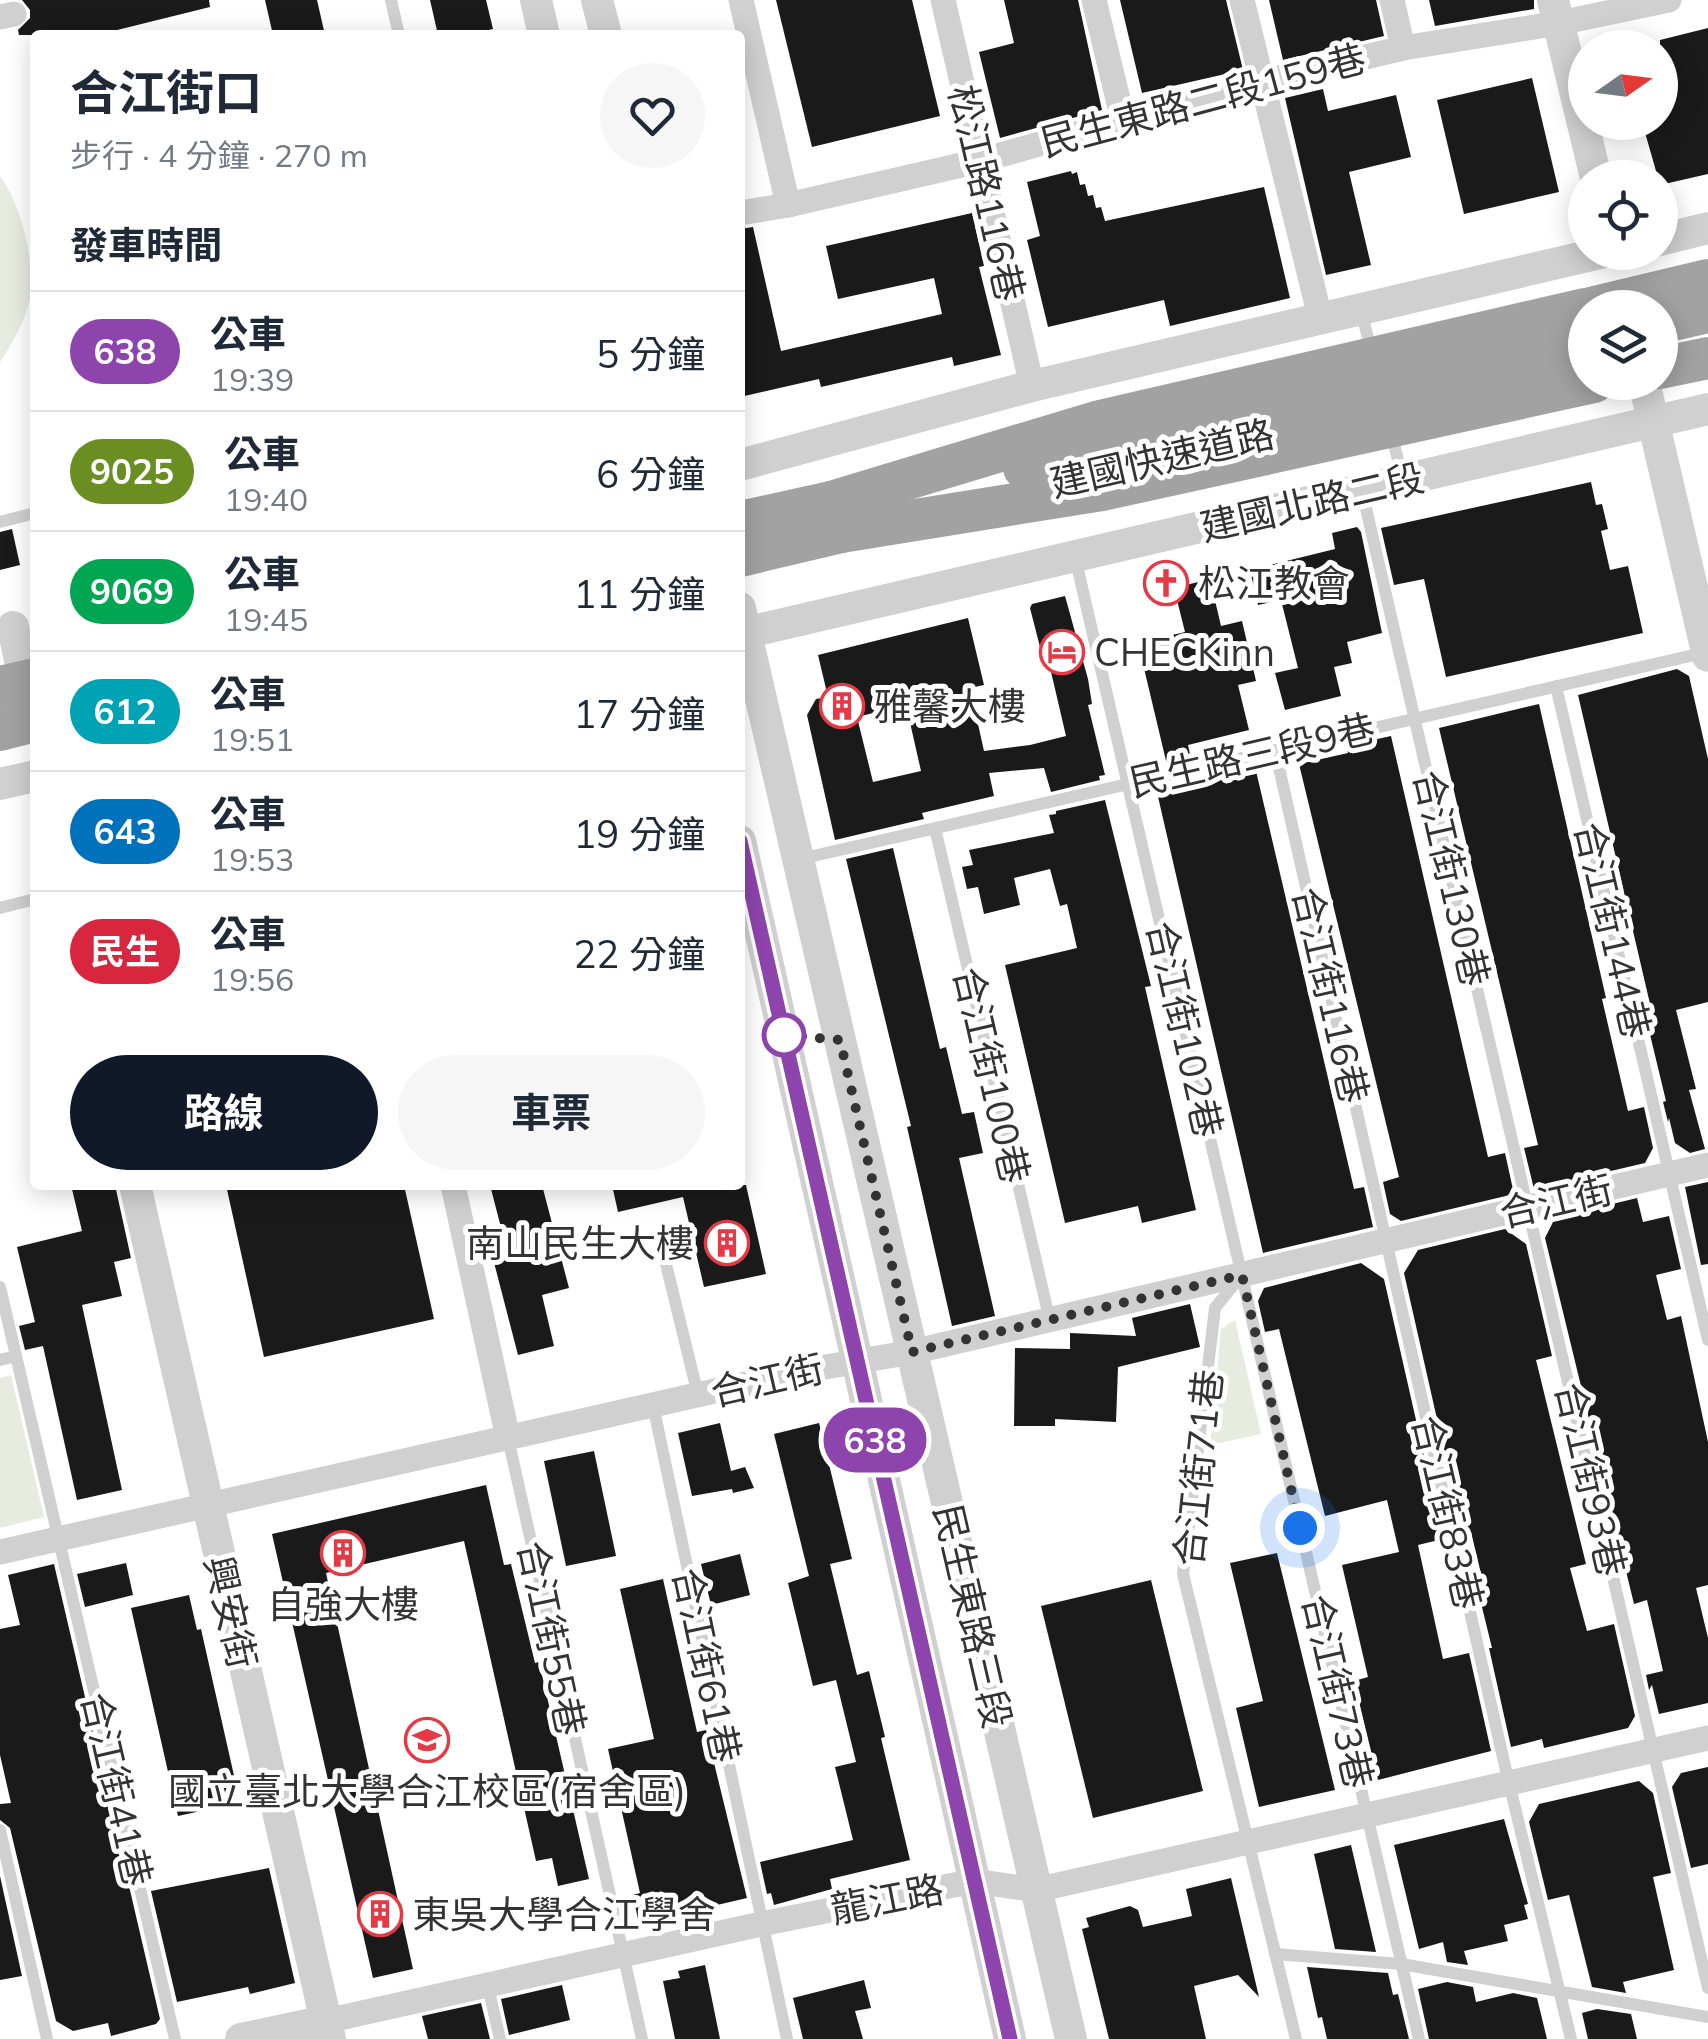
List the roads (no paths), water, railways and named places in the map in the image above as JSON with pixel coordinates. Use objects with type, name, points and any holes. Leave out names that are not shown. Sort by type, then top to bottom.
[{"type":"highway","points":[[1665,290],[1708,280]]},
{"type":"highway","points":[[1678,319],[1708,312]]},
{"type":"highway","points":[[836,517],[1096,422],[1568,313]]},
{"type":"highway","points":[[1678,342],[1708,336]]},
{"type":"highway","name":"建國快速道路","points":[[745,554],[836,517],[1568,344]]},
{"type":"highway","points":[[1678,364],[1708,358]]},
{"type":"highway","name":"建國快速道路","points":[[745,522],[836,517],[1568,366]]},
{"type":"highway","points":[[836,517],[1102,490],[1568,388]]},
{"type":"highway","points":[[0,687],[30,680]]},
{"type":"highway","points":[[0,730],[30,723]]},
{"type":"street","points":[[536,0],[543,30]]},
{"type":"street","points":[[597,0],[605,30]]},
{"type":"street","points":[[740,0],[788,205]]},
{"type":"street","name":"松江路116巷","points":[[943,0],[1032,386]]},
{"type":"street","points":[[1094,0],[1123,120]]},
{"type":"street","points":[[1242,0],[1320,317]]},
{"type":"street","points":[[1392,0],[1403,48]]},
{"type":"street","name":"民生東路二段159巷","points":[[745,212],[980,160],[1262,82],[1556,12],[1669,0]]},
{"type":"street","points":[[1556,12],[1592,160]]},
{"type":"street","points":[[1678,236],[1708,228]]},
{"type":"street","points":[[745,464],[1032,386],[1568,260]]},
{"type":"street","points":[[1648,400],[1708,653]]},
{"type":"street","name":"建國北路二段","points":[[745,624],[1075,558],[1708,409]]},
{"type":"street","points":[[16,627],[30,704]]},
{"type":"street","name":"民生東路三段","points":[[745,638],[1071,2039]]},
{"type":"street","points":[[0,784],[30,777]]},
{"type":"street","name":"民生東路三段","points":[[745,863],[1010,2039]]},
{"type":"street","name":"合江街","points":[[0,1552],[857,1360],[912,1352],[1050,1321],[1708,1165]]},
{"type":"street","name":"興安街","points":[[136,1190],[328,2030]]},
{"type":"street","points":[[455,1190],[508,1438]]},
{"type":"street","name":"龍江路","points":[[241,2039],[328,2030],[622,1956],[974,1881],[1036,1890],[1708,1738]]},
{"type":"lane","points":[[391,0],[398,30]]},
{"type":"lane","points":[[1360,308],[1382,397]]},
{"type":"lane","points":[[1386,415],[1403,481]]},
{"type":"lane","name":"合江街130巷","points":[[1362,491],[1528,1207]]},
{"type":"lane","points":[[0,522],[30,514]]},
{"type":"lane","name":"合江街102巷","points":[[1075,558],[1242,1275]]},
{"type":"lane","name":"民生路三段9巷","points":[[798,859],[1708,653]]},
{"type":"lane","name":"合江街144巷","points":[[1556,686],[1708,1340]]},
{"type":"lane","name":"合江街116巷","points":[[1274,750],[1386,1241]]},
{"type":"lane","name":"合江街100巷","points":[[935,828],[1050,1321]]},
{"type":"lane","points":[[0,908],[30,900]]},
{"type":"lane","name":"合江街93巷","points":[[1528,1207],[1708,1988]]},
{"type":"lane","name":"合江街83巷","points":[[1386,1241],[1571,2039]]},
{"type":"lane","points":[[665,1260],[698,1395]]},
{"type":"lane","name":"合江街73巷","points":[[1242,1275],[1419,2039]]},
{"type":"lane","name":"合江街71巷","points":[[1242,1275],[1215,1308],[1183,1574],[1296,2039]]},
{"type":"lane","name":"合江街41巷","points":[[0,1286],[175,2039]]},
{"type":"lane","points":[[0,1360],[16,1356]]},
{"type":"lane","name":"合江街61巷","points":[[653,1405],[787,2039]]},
{"type":"lane","name":"合江街55巷","points":[[508,1438],[642,2039]]},
{"type":"lane","points":[[0,1830],[47,2039]]},
{"type":"lane","points":[[1275,1954],[1402,1964],[1708,2017]]},
{"type":"lane","points":[[488,1987],[500,2039]]},
{"type":"place","name":"松江教會","points":[[1166,583]]},
{"type":"place","name":"CHECKinn","points":[[1062,652]]},
{"type":"place","name":"雅馨大樓","points":[[842,706]]},
{"type":"place","name":"南山民生大樓","points":[[727,1243]]},
{"type":"place","name":"自強大樓","points":[[343,1553]]},
{"type":"place","name":"國立臺北大學合江校區(宿舍區)","points":[[427,1740]]},
{"type":"place","name":"東吳大學合江學舍","points":[[380,1914]]}]
